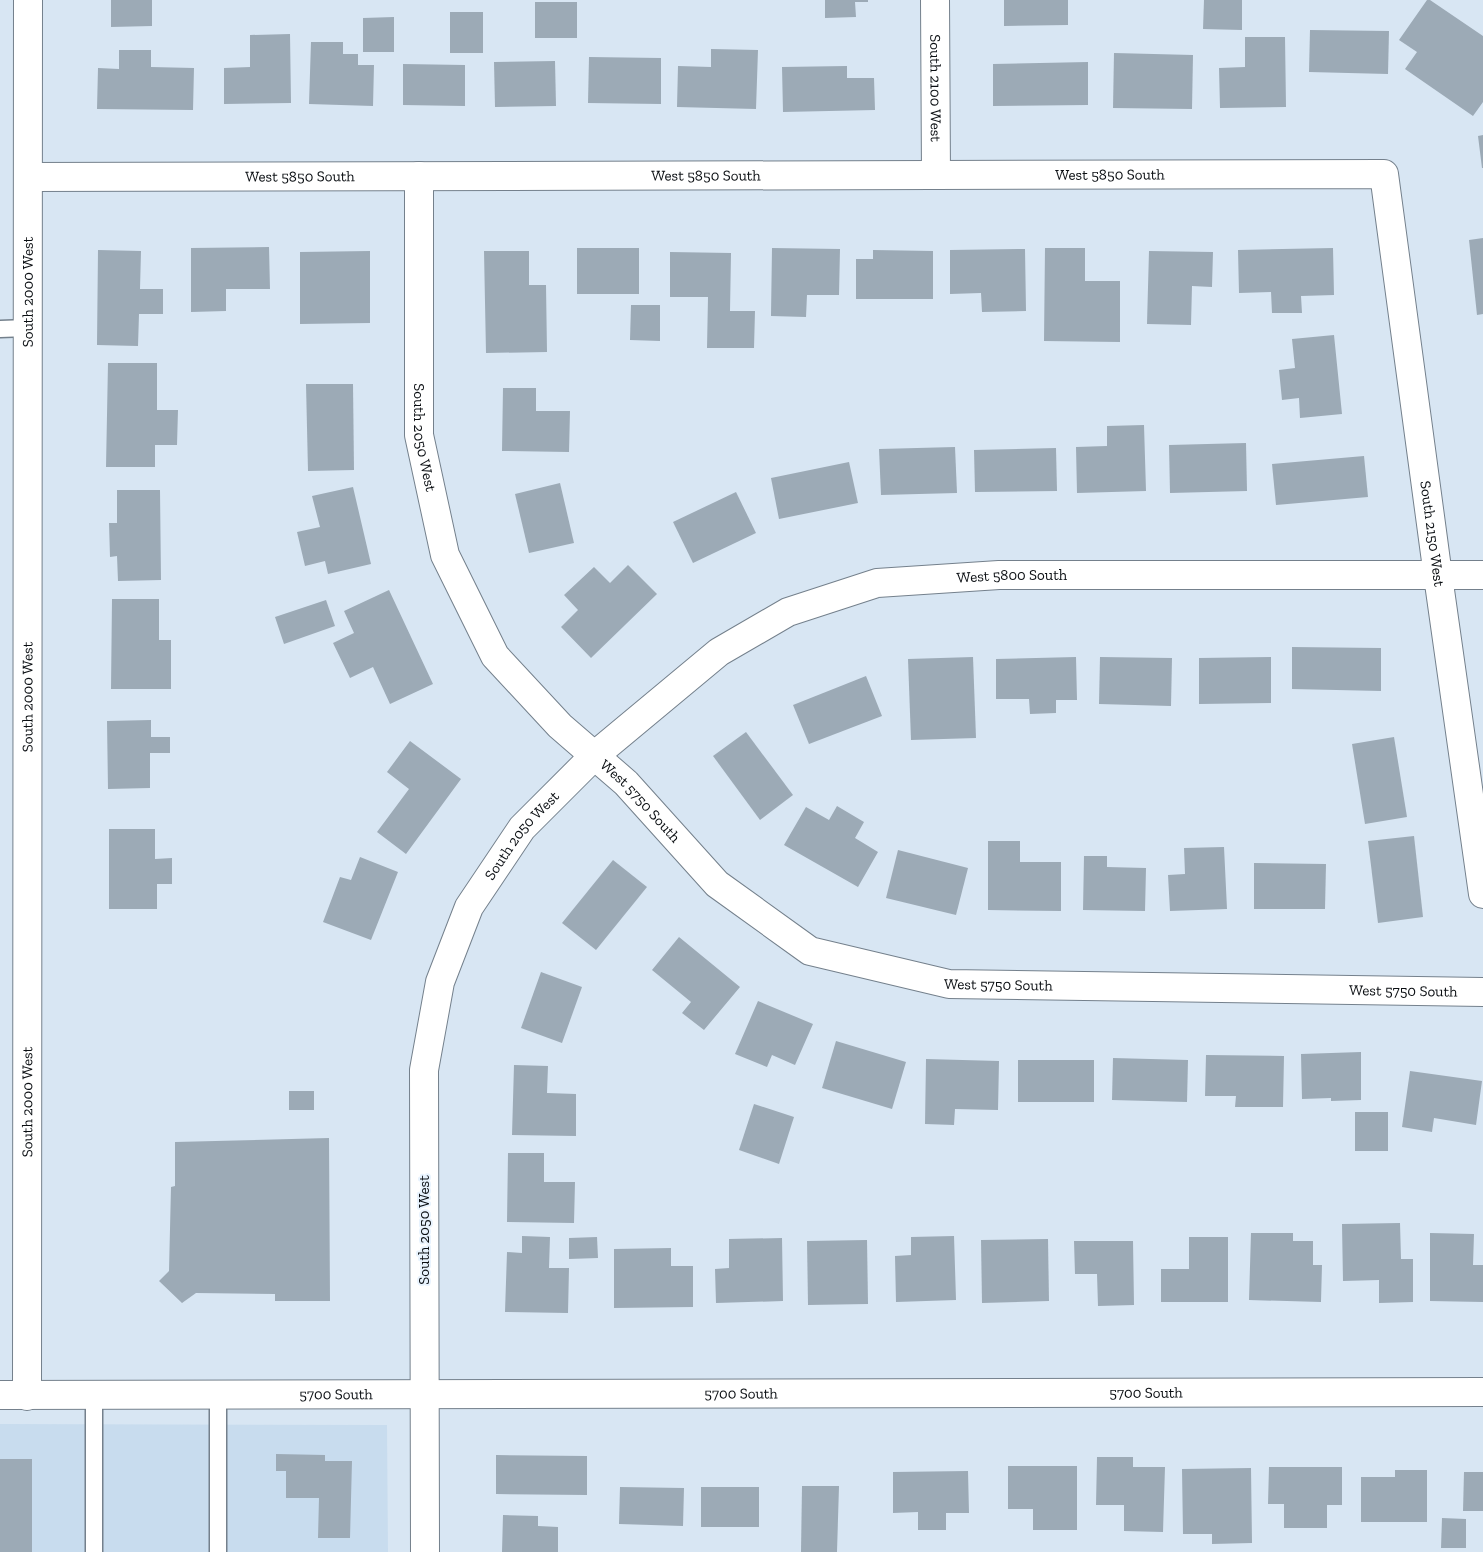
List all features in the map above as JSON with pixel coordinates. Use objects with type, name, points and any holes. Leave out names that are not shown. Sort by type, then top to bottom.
[{"type":"street","name":"South 2000 West","points":[[28,0],[28,1396]]},
{"type":"street","name":"South 2100 West","points":[[935,0],[936,174]]},
{"type":"street","name":"West 5850 South","points":[[28,178],[1384,174]]},
{"type":"street","name":"South 2150 West","points":[[1384,174],[1483,894]]},
{"type":"street","name":"South 2050 West","points":[[420,176],[420,435],[445,555],[495,656],[560,726],[594,756],[522,828],[469,907],[440,982],[424,1070],[425,1552]]},
{"type":"street","name":"West 5800 South","points":[[594,756],[719,652],[788,612],[877,583],[999,575],[1483,575]]},
{"type":"street","name":"West 5750 South","points":[[594,756],[626,783],[717,884],[810,950],[949,984],[1483,992]]},
{"type":"street","name":"5700 South","points":[[0,1395],[1483,1392]]},
{"type":"lane","points":[[0,329],[28,328]]},
{"type":"lane","points":[[218,1395],[218,1552]]},
{"type":"lane","points":[[94,1396],[94,1552]]},
{"type":"shaded area","points":[[0,1424],[387,1425],[388,1552],[0,1552]]},
{"type":"building","points":[[111,0],[152,0],[152,26],[111,27]]},
{"type":"building","points":[[825,0],[868,0],[868,2],[855,2],[856,17],[825,18]]},
{"type":"building","points":[[1004,0],[1068,0],[1068,25],[1004,26]]},
{"type":"building","points":[[1204,0],[1242,0],[1242,30],[1203,29]]},
{"type":"building","points":[[1427,0],[1430,0],[1483,36],[1483,102],[1473,116],[1405,69],[1417,52],[1399,40]]},
{"type":"building","points":[[535,2],[577,2],[577,38],[535,38]]},
{"type":"building","points":[[450,12],[483,12],[483,53],[450,53]]},
{"type":"building","points":[[394,17],[394,52],[363,52],[363,18]]},
{"type":"building","points":[[1310,30],[1389,31],[1388,74],[1309,72]]},
{"type":"building","points":[[290,34],[291,103],[224,104],[224,68],[250,67],[250,35]]},
{"type":"building","points":[[1245,37],[1285,37],[1286,107],[1220,108],[1219,68],[1245,67]]},
{"type":"building","points":[[311,42],[343,42],[343,54],[358,54],[358,65],[374,65],[373,106],[309,104]]},
{"type":"building","points":[[711,49],[758,50],[756,109],[677,107],[678,66],[711,67]]},
{"type":"building","points":[[119,50],[151,50],[151,67],[194,68],[193,110],[97,109],[98,68],[119,69]]},
{"type":"building","points":[[1114,53],[1193,55],[1192,109],[1113,108]]},
{"type":"building","points":[[589,57],[661,58],[661,104],[588,103]]},
{"type":"building","points":[[555,61],[556,106],[495,107],[494,62]]},
{"type":"building","points":[[1088,62],[1088,105],[993,106],[993,64]]},
{"type":"building","points":[[403,64],[465,65],[465,106],[403,105]]},
{"type":"building","points":[[847,66],[847,78],[874,78],[875,110],[783,112],[782,67]]},
{"type":"building","points":[[1483,135],[1483,168],[1482,168],[1478,136]]},
{"type":"building","points":[[1483,238],[1483,314],[1477,315],[1469,240]]},
{"type":"building","points":[[269,247],[270,289],[226,289],[226,311],[191,312],[191,248]]},
{"type":"building","points":[[577,248],[639,248],[639,294],[577,294]]},
{"type":"building","points":[[772,248],[840,249],[839,295],[807,295],[806,317],[771,316]]},
{"type":"building","points":[[1045,248],[1085,248],[1085,281],[1120,281],[1120,342],[1044,341]]},
{"type":"building","points":[[1333,248],[1334,295],[1301,296],[1302,313],[1272,313],[1271,292],[1239,293],[1238,250]]},
{"type":"building","points":[[1025,249],[1026,311],[982,312],[981,293],[950,294],[950,250]]},
{"type":"building","points":[[98,250],[141,251],[140,289],[163,289],[163,314],[139,314],[138,346],[97,345]]},
{"type":"building","points":[[873,250],[933,251],[933,299],[856,299],[856,259],[873,259]]},
{"type":"building","points":[[370,251],[370,323],[300,324],[300,252]]},
{"type":"building","points":[[484,251],[529,251],[529,285],[546,285],[547,352],[486,353]]},
{"type":"building","points":[[1149,251],[1213,252],[1212,287],[1192,286],[1191,325],[1147,324]]},
{"type":"building","points":[[670,252],[731,253],[730,311],[755,311],[754,348],[707,348],[708,297],[670,297]]},
{"type":"building","points":[[631,305],[660,305],[660,341],[630,340]]},
{"type":"building","points":[[1334,335],[1342,414],[1300,418],[1299,398],[1282,400],[1279,370],[1295,368],[1292,339]]},
{"type":"building","points":[[108,363],[157,363],[157,410],[178,410],[177,445],[155,445],[155,467],[106,467]]},
{"type":"building","points":[[306,384],[353,384],[354,470],[308,471]]},
{"type":"building","points":[[503,388],[536,388],[536,411],[570,411],[569,452],[502,451]]},
{"type":"building","points":[[1144,425],[1146,491],[1077,493],[1076,447],[1107,446],[1107,426]]},
{"type":"building","points":[[1246,443],[1247,491],[1170,493],[1169,445]]},
{"type":"building","points":[[955,447],[957,493],[881,495],[879,449]]},
{"type":"building","points":[[1056,448],[1057,491],[975,492],[974,450]]},
{"type":"building","points":[[1364,456],[1368,497],[1276,505],[1272,464]]},
{"type":"building","points":[[849,462],[858,503],[779,519],[771,478]]},
{"type":"building","points":[[560,483],[574,543],[529,553],[515,494]]},
{"type":"building","points":[[353,487],[371,564],[328,574],[325,561],[305,566],[297,532],[320,527],[312,496]]},
{"type":"building","points":[[117,490],[160,490],[161,580],[118,581],[117,556],[110,557],[109,523],[117,523]]},
{"type":"building","points":[[736,492],[756,533],[693,563],[673,522]]},
{"type":"building","points":[[628,565],[657,594],[591,658],[561,627],[578,610],[564,595],[594,567],[610,583]]},
{"type":"building","points":[[389,590],[433,684],[390,704],[373,667],[350,678],[333,643],[354,633],[344,611]]},
{"type":"building","points":[[112,599],[159,599],[159,640],[171,640],[171,689],[111,689]]},
{"type":"building","points":[[326,600],[335,626],[284,644],[275,617]]},
{"type":"building","points":[[1292,647],[1381,648],[1381,691],[1292,689]]},
{"type":"building","points":[[973,657],[976,738],[911,740],[908,659]]},
{"type":"building","points":[[1076,657],[1077,700],[1056,700],[1056,713],[1030,714],[1029,699],[996,699],[996,659]]},
{"type":"building","points":[[1100,657],[1172,658],[1171,706],[1099,704]]},
{"type":"building","points":[[1271,657],[1271,703],[1199,704],[1199,658]]},
{"type":"building","points":[[866,676],[882,716],[809,744],[793,705]]},
{"type":"building","points":[[151,720],[151,737],[170,737],[170,753],[150,753],[150,788],[108,789],[107,721]]},
{"type":"building","points":[[746,732],[793,795],[760,820],[713,756]]},
{"type":"building","points":[[1394,737],[1407,817],[1365,824],[1352,744]]},
{"type":"building","points":[[410,741],[461,779],[406,854],[377,832],[409,789],[387,772]]},
{"type":"building","points":[[837,806],[864,822],[855,838],[878,852],[858,887],[784,845],[806,807],[829,820]]},
{"type":"building","points":[[109,829],[155,829],[155,859],[172,858],[172,884],[157,884],[157,909],[109,909]]},
{"type":"building","points":[[1414,836],[1423,917],[1378,923],[1368,841]]},
{"type":"building","points":[[988,841],[1020,841],[1020,862],[1061,862],[1061,911],[988,910]]},
{"type":"building","points":[[1224,847],[1227,909],[1170,911],[1168,875],[1185,874],[1184,848]]},
{"type":"building","points":[[898,850],[968,868],[956,915],[886,898]]},
{"type":"building","points":[[1084,856],[1107,856],[1107,867],[1146,868],[1145,911],[1083,910]]},
{"type":"building","points":[[360,857],[398,872],[371,940],[323,922],[340,877],[351,880]]},
{"type":"building","points":[[613,860],[647,887],[596,950],[562,923]]},
{"type":"building","points":[[1254,863],[1326,864],[1325,909],[1254,909]]},
{"type":"building","points":[[679,937],[740,987],[704,1030],[682,1013],[691,1002],[652,970]]},
{"type":"building","points":[[541,972],[582,987],[562,1043],[521,1028]]},
{"type":"building","points":[[758,1001],[813,1024],[795,1065],[772,1055],[767,1067],[735,1054]]},
{"type":"building","points":[[836,1041],[906,1062],[892,1109],[822,1088]]},
{"type":"building","points":[[1361,1052],[1361,1100],[1331,1101],[1331,1098],[1302,1099],[1301,1054]]},
{"type":"building","points":[[1206,1055],[1284,1056],[1283,1107],[1235,1107],[1236,1096],[1205,1096]]},
{"type":"building","points":[[1113,1058],[1188,1060],[1187,1102],[1112,1100]]},
{"type":"building","points":[[926,1059],[999,1061],[998,1110],[955,1109],[954,1125],[925,1124]]},
{"type":"building","points":[[1018,1060],[1094,1060],[1094,1102],[1018,1102]]},
{"type":"building","points":[[514,1065],[548,1066],[547,1093],[576,1094],[576,1136],[512,1135]]},
{"type":"building","points":[[1410,1071],[1482,1081],[1476,1125],[1434,1118],[1432,1132],[1402,1127]]},
{"type":"building","points":[[289,1091],[314,1091],[314,1110],[289,1110]]},
{"type":"building","points":[[754,1104],[794,1117],[779,1164],[739,1150]]},
{"type":"building","points":[[1355,1112],[1388,1112],[1388,1151],[1355,1151]]},
{"type":"building","points":[[329,1138],[330,1301],[275,1301],[275,1294],[196,1293],[182,1303],[159,1281],[169,1271],[171,1187],[175,1186],[175,1142]]},
{"type":"building","points":[[508,1153],[544,1153],[544,1182],[575,1182],[574,1223],[507,1222]]},
{"type":"building","points":[[1400,1223],[1401,1259],[1413,1259],[1413,1302],[1379,1303],[1379,1280],[1343,1281],[1342,1224]]},
{"type":"building","points":[[1251,1233],[1293,1233],[1293,1241],[1313,1241],[1313,1265],[1322,1265],[1321,1302],[1249,1300]]},
{"type":"building","points":[[1430,1233],[1474,1234],[1473,1265],[1483,1265],[1483,1302],[1430,1301]]},
{"type":"building","points":[[522,1236],[550,1237],[549,1268],[569,1268],[568,1313],[505,1312],[507,1252],[522,1253]]},
{"type":"building","points":[[954,1236],[956,1300],[896,1302],[895,1256],[911,1255],[911,1237]]},
{"type":"building","points":[[597,1237],[598,1258],[569,1259],[569,1238]]},
{"type":"building","points":[[1189,1237],[1228,1237],[1228,1302],[1161,1302],[1161,1269],[1189,1269]]},
{"type":"building","points":[[782,1238],[783,1301],[716,1303],[715,1269],[729,1268],[729,1239]]},
{"type":"building","points":[[1048,1239],[1049,1301],[982,1303],[981,1240]]},
{"type":"building","points":[[867,1240],[868,1304],[808,1305],[807,1241]]},
{"type":"building","points":[[1074,1241],[1133,1241],[1134,1305],[1098,1306],[1097,1274],[1075,1274]]},
{"type":"building","points":[[671,1248],[671,1266],[693,1266],[693,1307],[614,1308],[614,1249]]},
{"type":"building","points":[[276,1454],[325,1455],[325,1461],[352,1461],[350,1538],[318,1538],[319,1498],[286,1498],[286,1471],[276,1471]]},
{"type":"building","points":[[496,1455],[587,1456],[587,1495],[496,1494]]},
{"type":"building","points":[[1097,1457],[1133,1457],[1133,1467],[1165,1467],[1163,1532],[1124,1531],[1124,1505],[1096,1505]]},
{"type":"building","points":[[0,1459],[32,1459],[32,1552],[0,1552]]},
{"type":"building","points":[[1008,1466],[1077,1466],[1077,1530],[1033,1530],[1033,1509],[1008,1509]]},
{"type":"building","points":[[1269,1467],[1342,1467],[1342,1505],[1327,1505],[1327,1528],[1284,1528],[1284,1504],[1268,1504]]},
{"type":"building","points":[[1251,1468],[1252,1543],[1212,1544],[1212,1534],[1183,1534],[1182,1469]]},
{"type":"building","points":[[1395,1470],[1427,1470],[1427,1522],[1361,1522],[1361,1477],[1395,1477]]},
{"type":"building","points":[[968,1471],[969,1513],[946,1513],[946,1530],[918,1530],[918,1512],[893,1513],[893,1472]]},
{"type":"building","points":[[1464,1472],[1483,1472],[1483,1511],[1463,1511]]},
{"type":"building","points":[[802,1486],[839,1486],[837,1552],[801,1552]]},
{"type":"building","points":[[620,1487],[684,1488],[683,1526],[619,1524]]},
{"type":"building","points":[[701,1487],[759,1487],[759,1527],[701,1527]]},
{"type":"building","points":[[503,1515],[538,1516],[538,1526],[558,1527],[558,1552],[502,1552]]},
{"type":"building","points":[[1442,1518],[1466,1519],[1466,1548],[1441,1548]]}]
